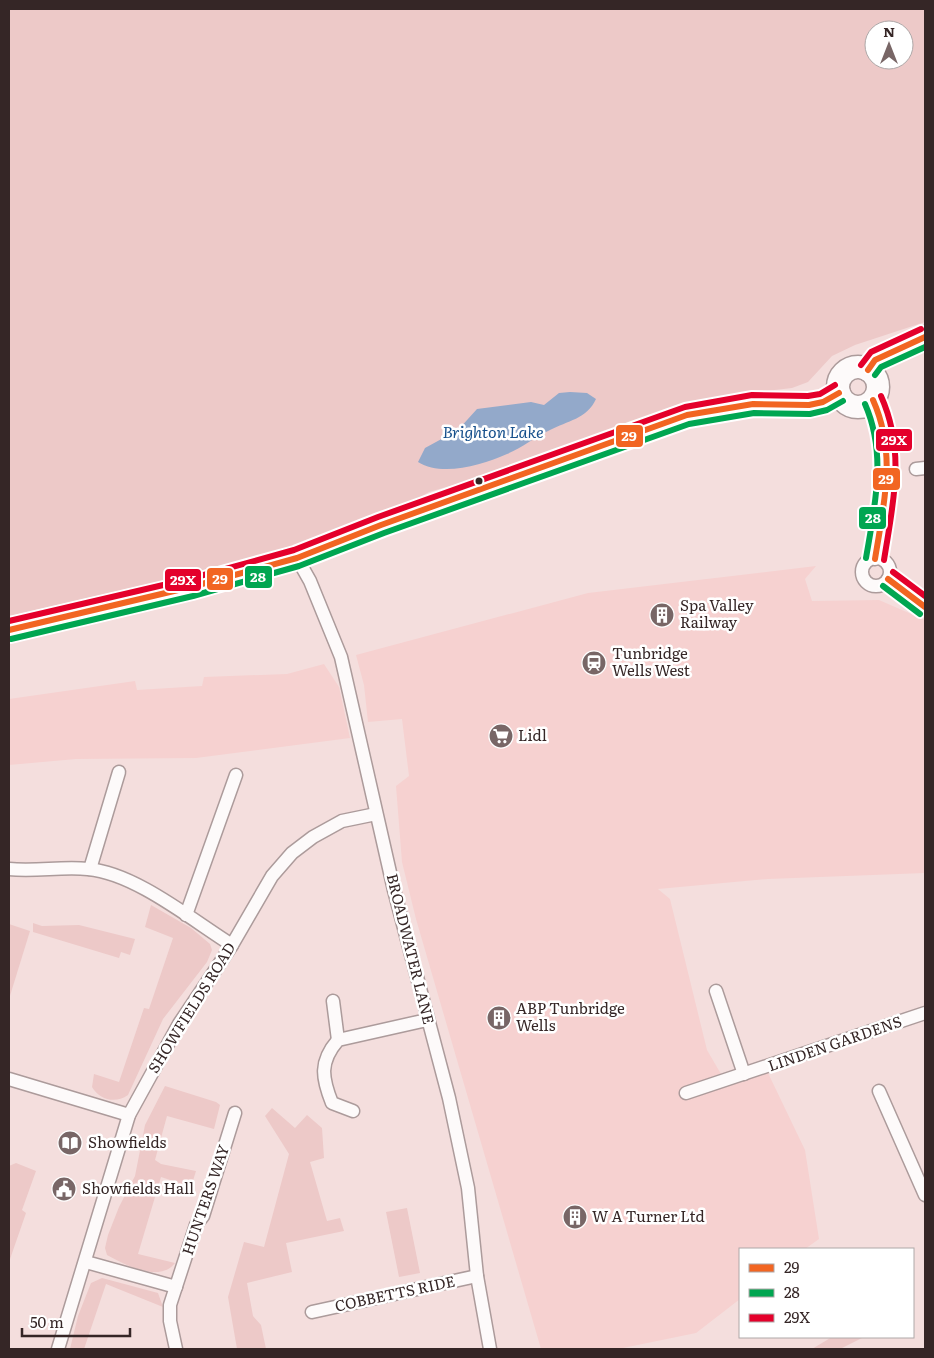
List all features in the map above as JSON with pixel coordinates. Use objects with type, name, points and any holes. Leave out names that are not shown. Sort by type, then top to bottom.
[{"type":"highway","points":[[868,370],[876,360],[925,337]]},
{"type":"highway","points":[[855,368],[868,370],[874,375],[878,387],[873,400],[863,406],[852,406],[842,399],[839,394],[839,380],[848,370],[855,368]]},
{"type":"highway","points":[[9,630],[181,589],[298,558],[381,525],[687,416],[753,404],[809,405],[823,402],[839,394]]},
{"type":"street","points":[[873,400],[882,416],[889,465],[876,559]]},
{"type":"street","name":"BROADWATER LANE","points":[[298,558],[310,581],[340,658],[427,1020],[449,1098],[468,1188],[477,1276],[490,1349]]},
{"type":"street","points":[[871,559],[876,559],[888,565],[888,579],[878,586],[870,585],[864,579],[864,566],[871,559]]},
{"type":"street","points":[[888,579],[925,607]]},
{"type":"street","points":[[90,869],[119,772]]},
{"type":"street","points":[[186,915],[236,775]]},
{"type":"street","name":"SHOWFIELDS ROAD","points":[[58,1349],[86,1262],[129,1115],[179,1024],[232,945],[272,876],[292,853],[313,836],[342,822],[376,814]]},
{"type":"street","points":[[9,869],[28,871],[90,869],[124,878],[232,945]]},
{"type":"street","points":[[716,991],[744,1074]]},
{"type":"street","points":[[334,1001],[338,1040]]},
{"type":"street","name":"LINDEN GARDENS","points":[[686,1093],[925,1013]]},
{"type":"street","points":[[353,1111],[332,1103],[326,1087],[324,1066],[328,1051],[338,1040],[427,1020]]},
{"type":"street","points":[[9,1078],[129,1115]]},
{"type":"street","points":[[879,1091],[925,1195]]},
{"type":"street","name":"HUNTERS WAY","points":[[176,1349],[170,1321],[170,1305],[196,1225],[203,1216],[235,1113]]},
{"type":"street","points":[[86,1262],[176,1287]]},
{"type":"street","name":"COBBETTS RIDE","points":[[312,1312],[477,1276]]},
{"type":"shaded area","points":[[9,9],[925,9],[925,322],[855,345],[832,356],[808,382],[792,388],[734,395],[664,413],[530,463],[429,492],[394,512],[266,557],[9,616]]},
{"type":"shaded area","points":[[816,566],[805,579],[812,601],[879,600],[925,620],[925,873],[768,879],[658,889],[670,899],[707,1050],[728,1086],[768,1073],[805,1150],[819,1239],[806,1248],[739,1248],[739,1300],[696,1333],[618,1349],[541,1349],[416,919],[402,862],[396,786],[409,776],[402,719],[368,722],[364,685],[356,655],[588,593]]},
{"type":"shaded area","points":[[324,664],[339,687],[350,738],[196,758],[76,759],[9,765],[9,699],[135,681],[137,690],[202,686],[204,677],[287,674]]},
{"type":"shaded area","points":[[151,905],[191,928],[210,944],[212,950],[207,962],[163,1019],[128,1095],[113,1100],[103,1098],[92,1087],[94,1074],[119,1082],[144,1008],[149,1009],[173,938],[145,927]]},
{"type":"shaded area","points":[[33,923],[42,926],[79,925],[135,939],[130,955],[121,952],[119,958],[33,932]]},
{"type":"shaded area","points":[[9,924],[30,931],[9,999]]},
{"type":"shaded area","points":[[165,1086],[216,1102],[220,1105],[214,1129],[167,1116],[155,1160],[161,1164],[196,1171],[191,1187],[161,1177],[138,1254],[175,1263],[169,1269],[161,1272],[152,1272],[132,1267],[114,1259],[107,1255],[105,1248],[119,1207],[135,1176],[145,1125]]},
{"type":"shaded area","points":[[272,1108],[295,1128],[307,1115],[322,1128],[324,1158],[310,1162],[327,1221],[340,1218],[344,1231],[286,1243],[292,1272],[247,1283],[253,1316],[261,1325],[266,1349],[237,1349],[228,1297],[244,1242],[264,1247],[289,1154],[265,1116]]},
{"type":"shaded area","points":[[16,1163],[36,1171],[22,1210],[26,1213],[9,1262],[9,1166]]},
{"type":"shaded area","points":[[407,1208],[420,1273],[399,1277],[386,1212]]},
{"type":"shaded area","points":[[102,1278],[158,1293],[163,1307],[106,1284],[84,1349],[70,1349],[78,1316],[91,1283]]},
{"type":"shaded area","points":[[830,1338],[862,1338],[840,1349],[812,1349]]},
{"type":"water","name":"Brighton Lake","points":[[559,393],[587,393],[596,399],[587,411],[576,419],[544,433],[513,452],[462,468],[439,469],[418,462],[425,448],[458,430],[477,409],[531,402],[544,405]]},
{"type":"transit line","name":"29X","points":[[861,365],[871,352],[921,329]]},
{"type":"transit line","name":"29","points":[[868,370],[875,360],[925,337]]},
{"type":"transit line","name":"28","points":[[875,375],[881,367],[925,347]]},
{"type":"transit line","name":"29X","points":[[9,621],[189,579],[294,550],[378,517],[685,407],[752,395],[808,396],[820,394],[835,385]]},
{"type":"transit line","name":"29","points":[[9,630],[191,587],[297,558],[381,525],[687,415],[753,404],[809,405],[823,402],[839,393]]},
{"type":"transit line","name":"29X","points":[[881,396],[889,417],[895,457],[894,498],[884,560]]},
{"type":"transit line","name":"29","points":[[873,400],[885,440],[887,459],[885,498],[875,559]]},
{"type":"transit line","name":"28","points":[[11,639],[193,596],[299,566],[384,533],[689,424],[754,413],[810,414],[827,410],[843,401]]},
{"type":"transit line","name":"28","points":[[865,404],[872,423],[877,461],[873,519],[866,558]]},
{"type":"transit line","name":"29X","points":[[893,572],[925,596]]},
{"type":"transit line","name":"29","points":[[888,579],[925,607]]},
{"type":"transit line","name":"28","points":[[883,586],[920,614]]},
{"type":"place","name":"Spa Valley Railway","points":[[662,615]]},
{"type":"place","name":"Tunbridge Wells West","points":[[594,663]]},
{"type":"place","name":"Lidl","points":[[501,736]]},
{"type":"place","name":"ABP Tunbridge Wells","points":[[499,1018]]},
{"type":"place","name":"Showfields","points":[[70,1143]]},
{"type":"place","name":"Showfields Hall","points":[[64,1189]]},
{"type":"place","name":"W A Turner Ltd","points":[[575,1217]]}]
